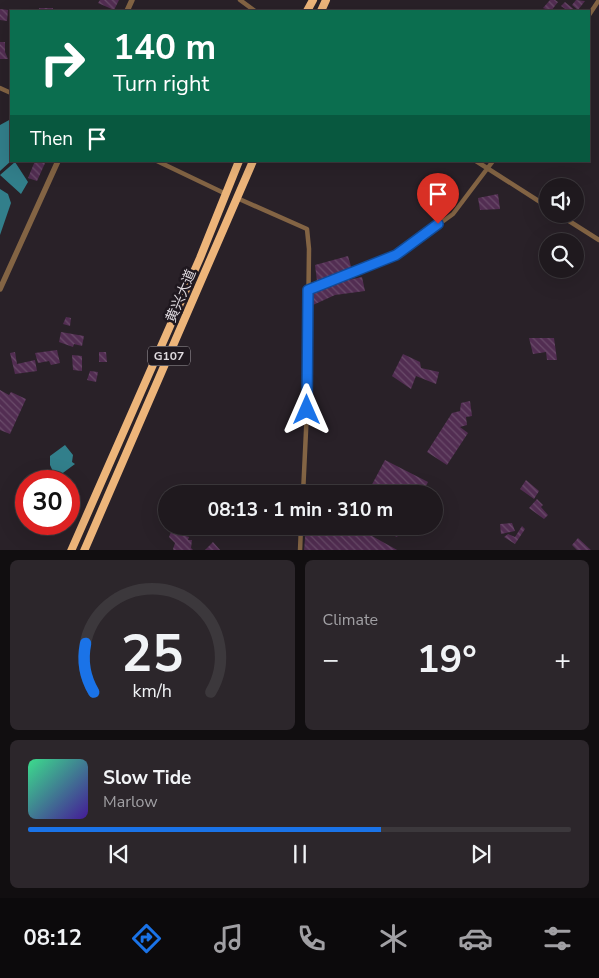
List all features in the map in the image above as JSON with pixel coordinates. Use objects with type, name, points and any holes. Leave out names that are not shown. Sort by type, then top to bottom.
[{"type":"highway","name":"黄兴大道","points":[[71,550],[239,162]]},
{"type":"highway","name":"黄兴大道","points":[[84,550],[253,162]]},
{"type":"street","points":[[240,0],[254,10]]},
{"type":"street","points":[[590,14],[599,0]]},
{"type":"street","points":[[0,289],[58,162]]},
{"type":"street","points":[[159,162],[226,194]]},
{"type":"street","points":[[478,162],[539,201]]},
{"type":"street","points":[[308,290],[396,255],[452,214],[492,162]]},
{"type":"street","points":[[237,198],[307,229],[309,249],[307,410],[303,485]]},
{"type":"street","points":[[572,223],[599,240]]},
{"type":"street","points":[[300,550],[301,535]]},
{"type":"water","points":[[10,120],[10,162],[0,171],[0,125]]},
{"type":"water","points":[[15,162],[28,182],[21,194],[0,175]]},
{"type":"water","points":[[0,189],[8,194],[11,203],[0,235]]},
{"type":"water","points":[[65,445],[73,455],[72,462],[75,464],[67,470],[52,470],[50,456]]},
{"type":"building","points":[[100,0],[119,0],[114,10],[98,3]]},
{"type":"building","points":[[550,0],[558,2],[552,10],[543,8]]},
{"type":"building","points":[[576,0],[585,1],[578,10],[572,5]]},
{"type":"building","points":[[565,2],[575,10],[567,10],[561,6]]},
{"type":"building","points":[[39,8],[53,8],[53,10],[39,10]]},
{"type":"building","points":[[0,9],[8,10],[7,21],[0,20]]},
{"type":"building","points":[[0,42],[5,42],[5,52],[8,59],[0,59]]},
{"type":"building","points":[[35,162],[46,162],[37,181],[28,178]]},
{"type":"building","points":[[498,194],[500,209],[480,210],[478,198]]},
{"type":"building","points":[[348,256],[352,270],[317,281],[315,265]]},
{"type":"building","points":[[362,277],[365,291],[335,295],[313,305],[312,291],[334,283]]},
{"type":"building","points":[[66,317],[71,318],[70,326],[63,324]]},
{"type":"building","points":[[61,332],[84,336],[82,346],[74,344],[73,347],[59,342]]},
{"type":"building","points":[[529,338],[554,338],[557,360],[547,360],[546,352],[533,354]]},
{"type":"building","points":[[57,350],[60,363],[51,365],[49,361],[38,363],[35,353]]},
{"type":"building","points":[[15,352],[17,364],[35,360],[37,371],[15,374],[10,353]]},
{"type":"building","points":[[99,352],[106,352],[107,362],[99,362]]},
{"type":"building","points":[[403,354],[420,362],[421,368],[439,372],[436,384],[416,376],[411,389],[392,376]]},
{"type":"building","points":[[72,355],[82,356],[82,371],[73,370]]},
{"type":"building","points":[[90,371],[98,372],[96,382],[87,380]]},
{"type":"building","points":[[0,390],[9,395],[11,392],[26,399],[10,434],[0,430]]},
{"type":"building","points":[[470,401],[472,416],[466,417],[467,425],[460,427],[468,433],[447,465],[427,452],[452,413],[460,411],[461,403]]},
{"type":"building","points":[[385,460],[428,482],[426,485],[372,485]]},
{"type":"building","points":[[526,480],[539,491],[534,499],[520,489]]},
{"type":"building","points":[[537,499],[543,505],[541,507],[548,515],[544,519],[529,508]]},
{"type":"building","points":[[512,523],[515,531],[501,534],[500,524]]},
{"type":"building","points":[[522,526],[525,529],[515,544],[504,537],[508,534],[515,537]]},
{"type":"building","points":[[170,535],[189,537],[188,540],[192,540],[191,548],[193,550],[174,550],[175,543],[169,537]]},
{"type":"building","points":[[305,535],[370,535],[397,550],[304,550]]},
{"type":"building","points":[[578,538],[591,550],[577,550],[572,545]]},
{"type":"building","points":[[213,542],[220,550],[205,550]]},
{"type":"route","points":[[307,410],[308,290],[396,255],[438,224]]}]
